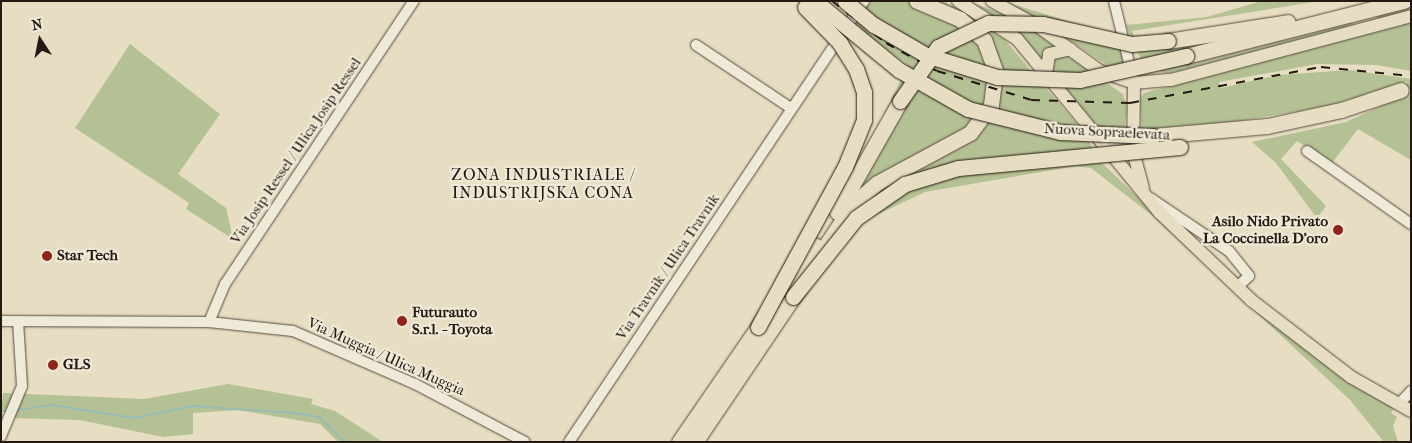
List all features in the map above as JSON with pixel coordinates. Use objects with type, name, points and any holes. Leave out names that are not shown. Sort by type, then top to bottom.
[{"type":"highway","points":[[758,327],[845,167],[864,120],[864,92],[856,69],[840,43],[799,1]]},
{"type":"highway","name":"Nuova Sopraelevata","points":[[815,1],[899,70],[968,109],[1044,130],[1152,136],[1267,126],[1371,101],[1401,90]]},
{"type":"highway","points":[[845,1],[874,26],[926,55],[997,77],[1080,80],[1186,56],[1404,1]]},
{"type":"highway","points":[[695,442],[854,203],[876,183],[952,146],[983,120],[996,88],[995,70],[984,40],[971,26],[916,1]]},
{"type":"highway","points":[[679,442],[867,166],[912,79],[938,47],[970,28],[1006,21],[1043,24],[1132,44],[1168,41],[1298,20],[1380,1]]},
{"type":"highway","points":[[793,297],[856,218],[904,184],[958,168],[1180,147],[1298,126],[1371,101]]},
{"type":"main road","points":[[958,1],[1004,28],[1046,74],[1147,197],[1237,287],[1350,376],[1411,411]]},
{"type":"main road","points":[[992,1],[1070,49],[1108,76],[1134,83],[1171,80],[1411,16]]},
{"type":"main road","points":[[1046,74],[1050,54],[1070,49]]},
{"type":"main road","points":[[1134,83],[1132,133],[1136,168],[1147,197]]},
{"type":"main road","points":[[1102,143],[1122,142],[1132,133]]},
{"type":"street","name":"Via Josip Ressel / Ulica Josip Ressel","points":[[209,322],[225,284],[414,1]]},
{"type":"street","points":[[1114,1],[1134,83]]},
{"type":"street","name":"Via Travnik / Ulica Travnik","points":[[569,442],[862,2]]},
{"type":"street","points":[[696,46],[791,108]]},
{"type":"street","points":[[1306,152],[1411,224]]},
{"type":"street","points":[[1147,197],[1229,250],[1249,276],[1237,287]]},
{"type":"street","name":"Via Muggia / Ulica Muggia","points":[[1,321],[209,322],[293,331],[340,349],[525,442]]},
{"type":"street","points":[[1,436],[18,396],[17,321]]},
{"type":"street","points":[[1399,404],[1411,391]]},
{"type":"green space","points":[[871,1],[944,1],[1004,39],[1081,129],[1103,164],[1171,229],[1395,407],[1391,413],[1397,417],[1393,426],[1398,442],[1384,442],[1350,400],[1154,217],[1091,168],[1076,166],[925,192],[872,217],[846,192],[908,65],[854,24]]},
{"type":"green space","points":[[967,1],[1004,14],[1058,46],[1041,61],[996,17]]},
{"type":"green space","points":[[1002,1],[1119,37],[1126,78],[1062,35]]},
{"type":"green space","points":[[1262,1],[1320,1],[1132,31],[1135,38],[1349,20],[1355,26],[1167,74],[1143,64],[1126,25],[1207,17]]},
{"type":"green space","points":[[1411,4],[1411,9],[1378,20],[1376,13]]},
{"type":"green space","points":[[1411,21],[1411,71],[1377,65],[1317,64],[1219,82],[1221,88],[1279,75],[1350,70],[1411,79],[1411,91],[1401,90],[1408,81],[1328,106],[1191,129],[1143,157],[1140,100],[1144,93]]},
{"type":"green space","points":[[130,44],[220,114],[178,174],[226,208],[233,239],[186,209],[189,203],[75,128]]},
{"type":"green space","points":[[1066,55],[1123,94],[1127,109],[1124,131],[1102,134],[1050,70],[1051,58]]},
{"type":"green space","points":[[1411,92],[1411,160],[1358,129],[1332,163],[1297,141],[1281,159],[1326,206],[1317,218],[1276,163],[1252,142],[1346,122]]},
{"type":"green space","points":[[228,384],[313,399],[311,404],[335,411],[383,442],[338,442],[320,424],[238,410],[193,413],[193,434],[163,437],[80,420],[10,418],[9,408],[1,410],[3,393],[144,399]]},
{"type":"waterway","points":[[17,410],[52,405],[134,418],[193,406],[294,413],[319,417],[345,442]]},
{"type":"waterway","points":[[1,411],[8,410]]},
{"type":"railway","points":[[832,1],[886,43],[937,71],[1031,100],[1130,103],[1321,67],[1411,76]]},
{"type":"place","name":"Asilo Nido Privato La Coccinella D'oro","points":[[1338,230]]},
{"type":"place","name":"Star Tech","points":[[47,256]]},
{"type":"place","name":"Futurauto S.r.l. - Toyota","points":[[402,321]]},
{"type":"place","name":"GLS","points":[[53,365]]},
{"type":"district","name":"ZONA INDUSTRIALE / INDUSTRIJSKA CONA","points":[[543,184]]}]
